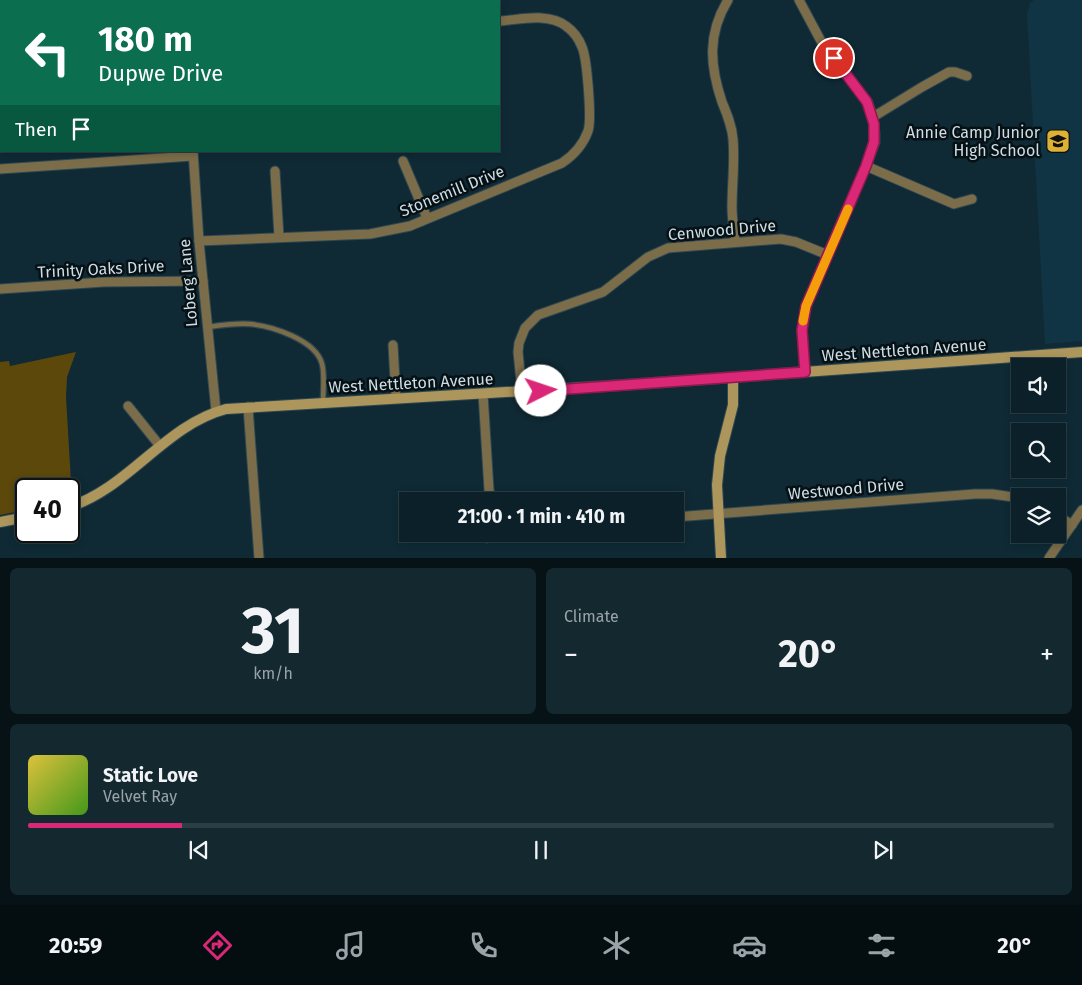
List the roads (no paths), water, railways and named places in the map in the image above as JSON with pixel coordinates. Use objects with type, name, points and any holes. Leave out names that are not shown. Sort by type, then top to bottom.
[{"type":"street","points":[[728,0],[717,22],[712,41],[712,55],[714,76],[733,136],[732,208],[735,242]]},
{"type":"street","points":[[800,0],[819,38],[867,102],[873,117],[874,142],[866,166],[806,306],[802,330],[805,372]]},
{"type":"street","name":"Stonemill Drive","points":[[199,241],[370,234],[395,230],[571,158],[586,137],[590,123],[585,60],[582,46],[569,28],[559,22],[541,18],[500,21]]},
{"type":"street","points":[[873,117],[949,72],[967,76]]},
{"type":"street","points":[[0,169],[193,154]]},
{"type":"street","name":"Loberg Lane","points":[[193,154],[199,241],[216,412]]},
{"type":"street","points":[[403,161],[427,218]]},
{"type":"street","points":[[866,166],[954,204],[972,199]]},
{"type":"street","points":[[275,171],[280,237]]},
{"type":"street","name":"Cenwood Drive","points":[[522,392],[518,352],[519,343],[525,328],[538,316],[603,292],[648,257],[668,248],[781,239],[796,242],[828,255]]},
{"type":"street","name":"Trinity Oaks Drive","points":[[0,289],[104,282],[203,281]]},
{"type":"street","points":[[394,345],[396,398]]},
{"type":"street","name":"West Nettleton Avenue","points":[[80,502],[105,489],[160,446],[201,419],[216,412],[248,407],[522,392],[1082,352]]},
{"type":"street","points":[[721,558],[718,485],[720,456],[733,405],[733,377]]},
{"type":"street","points":[[483,394],[490,492]]},
{"type":"street","points":[[128,406],[160,446]]},
{"type":"street","points":[[248,407],[259,558]]},
{"type":"street","name":"Westwood Drive","points":[[684,516],[975,494],[1011,497]]},
{"type":"street","points":[[1049,558],[1082,510]]},
{"type":"street","points":[[0,522],[15,519]]},
{"type":"street","points":[[1066,521],[1072,525]]},
{"type":"lane","points":[[208,326],[250,324],[285,333],[305,342],[316,351],[322,364],[323,402]]},
{"type":"place","name":"Annie Camp Junior High School","points":[[1058,141]]}]
